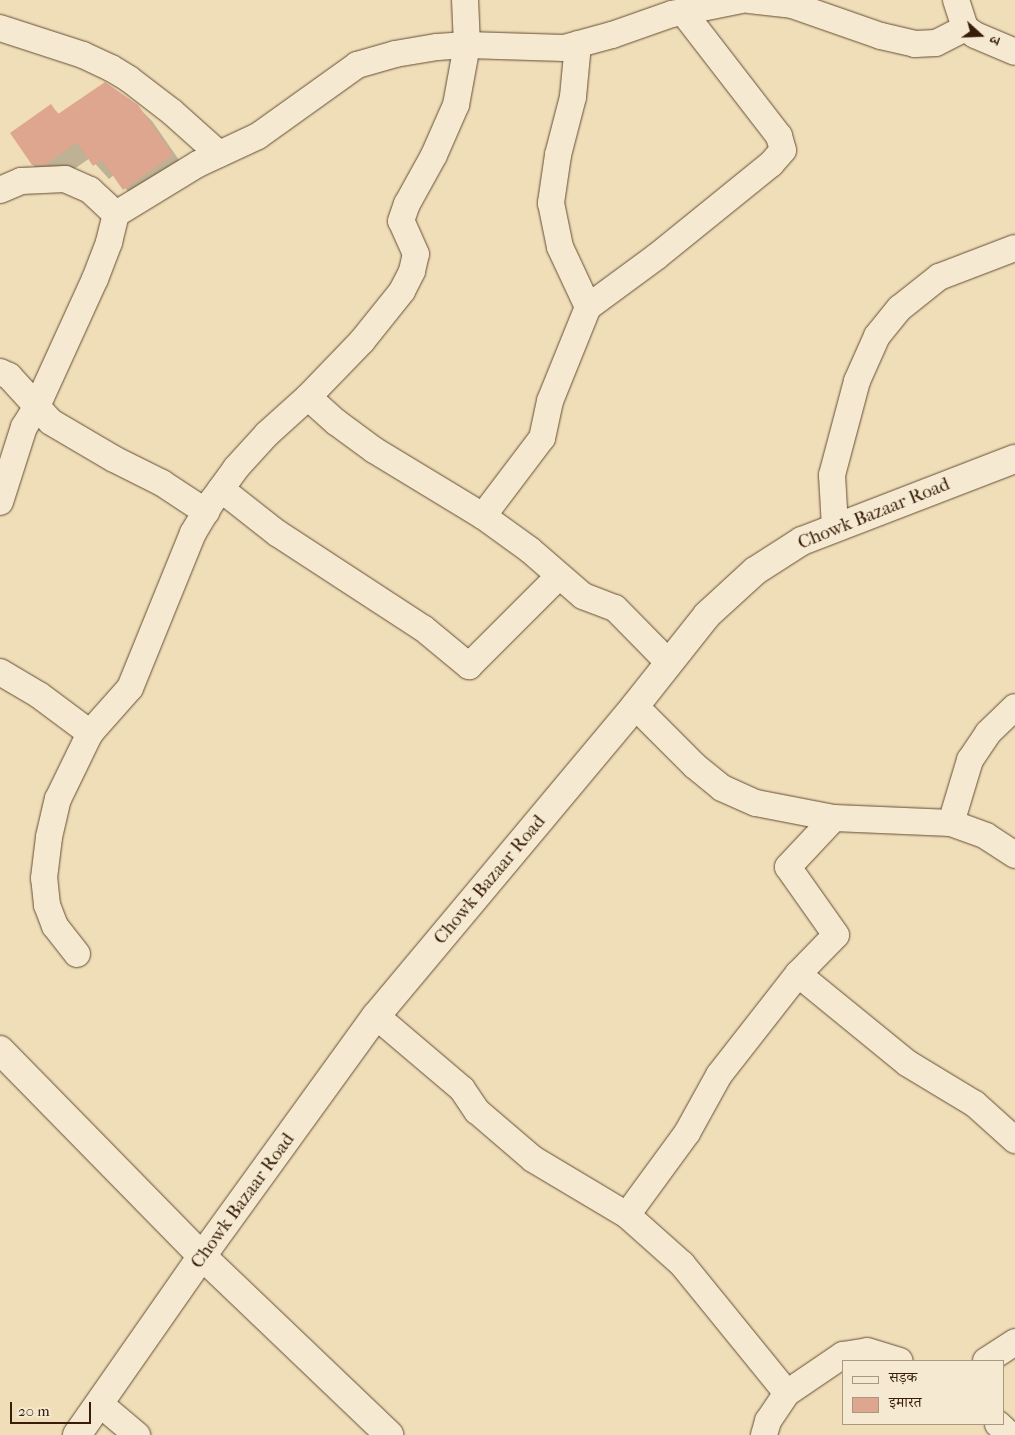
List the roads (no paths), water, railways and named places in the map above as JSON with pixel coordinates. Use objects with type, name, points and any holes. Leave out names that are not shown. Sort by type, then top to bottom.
[{"type":"main road","name":"Chowk Bazaar Road","points":[[77,1435],[202,1256],[376,1016],[635,706],[706,615],[756,570],[802,540],[1015,459]]},
{"type":"main road","points":[[0,1050],[202,1256],[389,1435]]},
{"type":"street","points":[[77,954],[55,926],[46,905],[44,878],[49,837],[58,799],[90,733],[130,688],[186,548],[221,489],[268,434],[308,397],[362,342],[402,291],[412,271],[416,254],[401,221],[407,204],[434,155],[456,105],[467,45],[466,0]]},
{"type":"street","points":[[0,502],[24,427],[36,406],[95,279],[116,214],[148,193],[219,154],[258,136],[357,65],[429,48],[467,45],[564,48],[683,12],[742,0]]},
{"type":"street","points":[[748,0],[792,5],[881,36],[915,44],[936,43],[965,28]]},
{"type":"street","points":[[956,0],[965,28],[1015,52]]},
{"type":"street","points":[[482,516],[542,438],[550,401],[588,307],[656,257],[771,164],[783,150],[779,136],[683,12]]},
{"type":"street","points":[[0,28],[83,55],[123,75],[172,112],[219,154]]},
{"type":"street","points":[[578,44],[573,97],[558,155],[551,204],[560,247],[588,307]]},
{"type":"street","points":[[0,190],[21,181],[66,178],[90,190],[116,214]]},
{"type":"street","points":[[835,527],[832,475],[857,380],[877,336],[900,308],[939,277],[1015,248]]},
{"type":"street","points":[[0,372],[9,376],[36,406],[60,427],[162,483],[206,512]]},
{"type":"street","points":[[308,397],[336,422],[374,450],[482,516],[530,550],[583,596],[615,608],[669,663]]},
{"type":"street","points":[[221,489],[277,533],[423,628],[469,666],[559,576]]},
{"type":"street","points":[[0,672],[39,696],[90,733]]},
{"type":"street","points":[[635,706],[695,766],[722,788],[756,803],[834,818],[951,823],[986,836],[1015,855]]},
{"type":"street","points":[[951,823],[970,760],[988,733],[1015,707]]},
{"type":"street","points":[[627,1215],[687,1133],[719,1075],[798,974],[836,935],[788,867],[834,818]]},
{"type":"street","points":[[798,974],[906,1063],[975,1104],[1015,1140]]},
{"type":"street","points":[[376,1016],[462,1089],[477,1112],[533,1159],[627,1215],[682,1264],[787,1393]]},
{"type":"street","points":[[988,1360],[1015,1342]]},
{"type":"street","points":[[764,1435],[768,1421],[787,1393],[843,1355],[867,1351],[896,1360]]},
{"type":"street","points":[[99,1404],[137,1435]]},
{"type":"street","points":[[999,1425],[1010,1435]]}]
